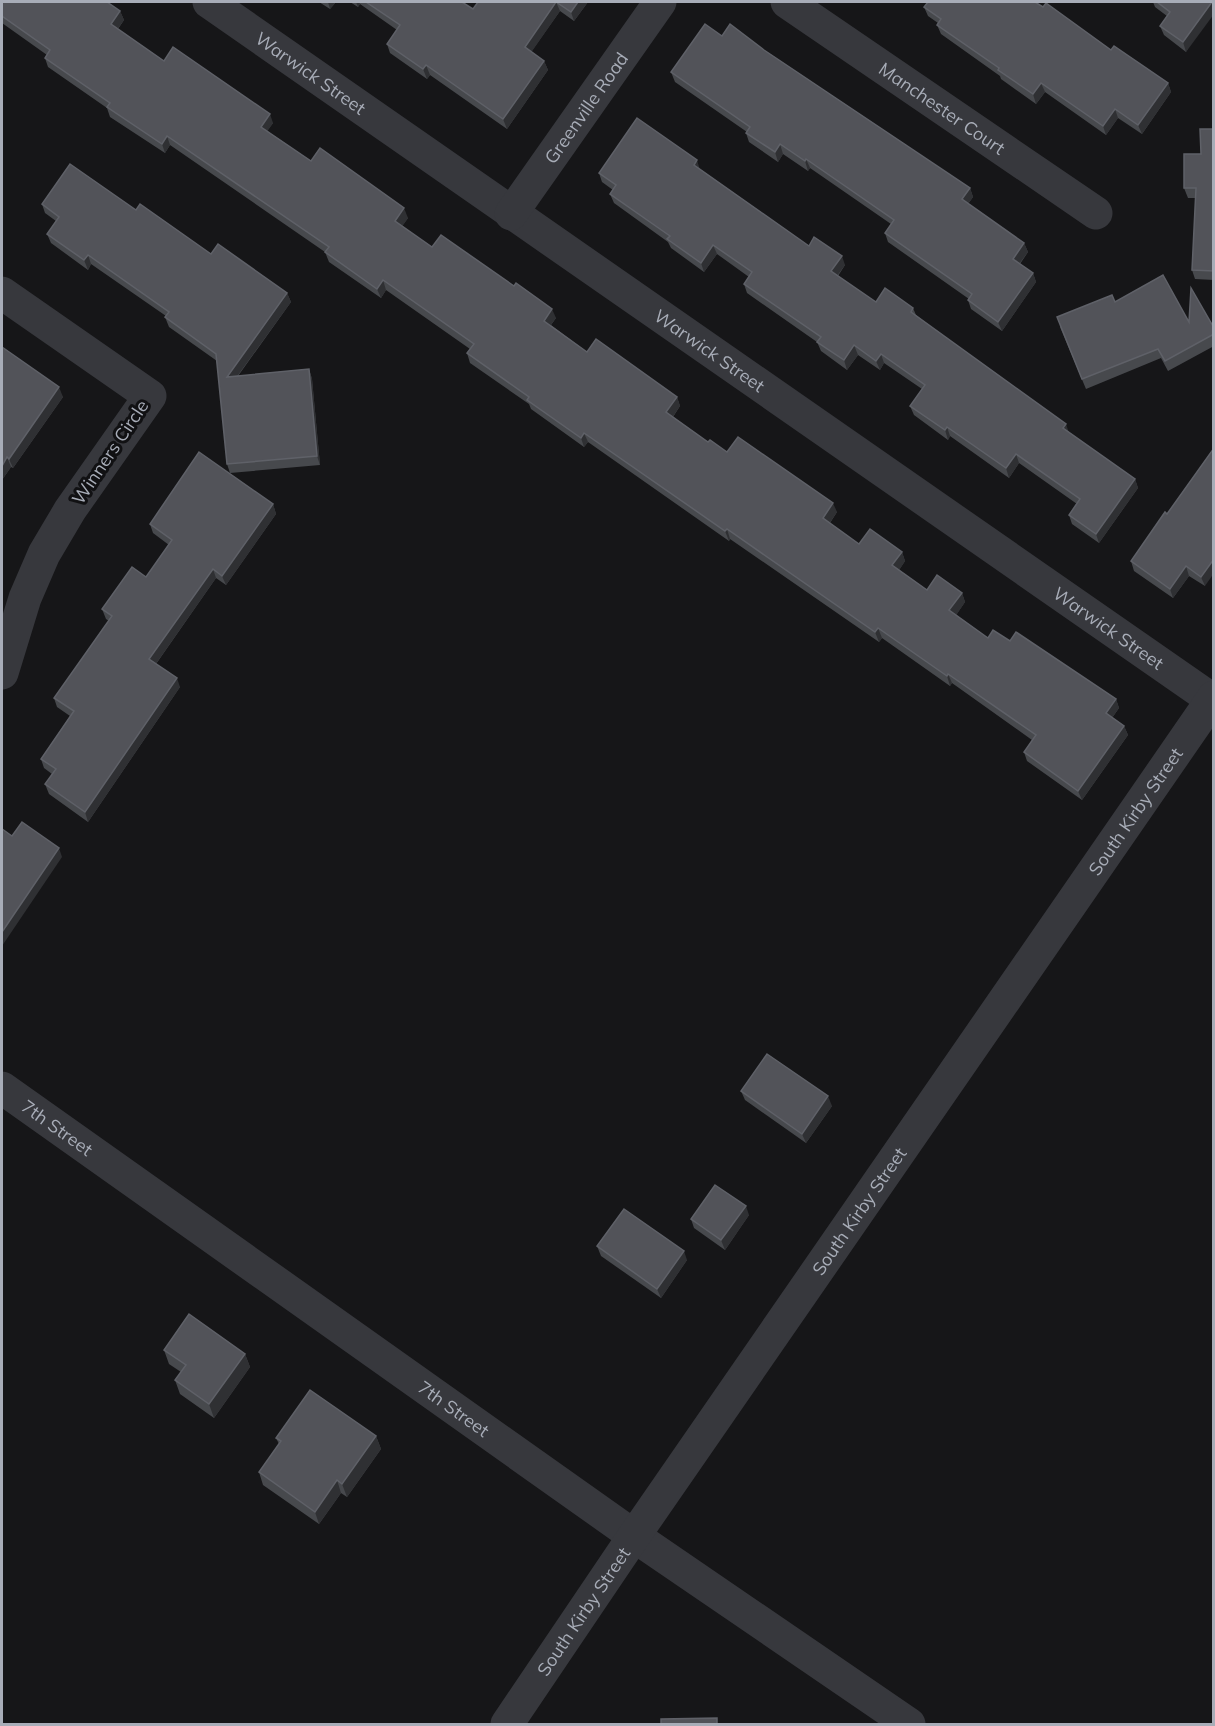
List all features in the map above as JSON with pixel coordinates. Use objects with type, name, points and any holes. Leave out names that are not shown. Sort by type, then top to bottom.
[{"type":"street","name":"Warwick Street","points":[[208,2],[1213,699]]},
{"type":"street","name":"Greenville Road","points":[[511,214],[660,2]]},
{"type":"street","name":"Manchester Court","points":[[787,2],[1096,213]]},
{"type":"street","name":"Winners Circle","points":[[2,293],[150,396],[70,510],[44,554],[25,598],[2,673]]},
{"type":"street","name":"South Kirby Street","points":[[507,1725],[634,1536],[1213,699]]},
{"type":"street","name":"7th Street","points":[[2,1088],[634,1536],[909,1725]]},
{"type":"building","points":[[2,2],[107,2],[120,11],[111,24],[164,61],[173,47],[270,114],[261,127],[311,161],[320,148],[404,208],[395,221],[432,247],[441,235],[514,286],[516,283],[552,309],[544,321],[587,352],[596,339],[677,397],[666,412],[708,442],[710,440],[727,452],[738,437],[833,503],[823,518],[859,544],[870,529],[902,552],[892,565],[927,590],[937,575],[962,593],[949,610],[988,638],[993,630],[1010,641],[1016,632],[1116,699],[1106,713],[1124,726],[1078,791],[1024,752],[1036,735],[878,628],[875,632],[584,433],[581,438],[527,400],[529,397],[467,353],[474,344],[383,280],[377,289],[325,252],[329,247],[167,136],[162,144],[107,107],[110,103],[45,58],[50,50],[2,16]]},
{"type":"building","points":[[366,2],[462,2],[473,9],[478,2],[556,2],[525,47],[544,61],[503,119],[426,65],[423,69],[387,44],[400,25]]},
{"type":"building","points":[[556,2],[578,2],[571,12]]},
{"type":"building","points":[[928,2],[1035,2],[1043,7],[1046,3],[1111,50],[1114,46],[1168,83],[1138,125],[1115,109],[1103,126],[1041,83],[1033,94],[998,70],[999,68],[937,25],[941,19],[924,7]]},
{"type":"building","points":[[1157,2],[1212,2],[1183,42],[1160,26],[1170,12]]},
{"type":"building","points":[[705,24],[722,36],[730,24],[764,50],[970,188],[962,199],[1024,243],[1013,259],[1033,273],[998,322],[968,300],[972,294],[885,233],[894,220],[806,159],[805,161],[780,144],[775,152],[746,133],[750,127],[671,72]]},
{"type":"building","points":[[637,118],[697,160],[694,165],[809,246],[814,237],[842,256],[831,271],[876,302],[885,288],[913,308],[911,312],[1066,424],[1063,428],[1135,479],[1096,534],[1069,515],[1080,499],[1016,454],[1006,468],[947,427],[945,430],[910,406],[925,385],[881,354],[876,361],[854,345],[844,360],[817,342],[821,337],[744,284],[752,272],[713,245],[701,263],[667,239],[670,236],[610,194],[616,185],[599,173]]},
{"type":"building","points":[[1200,129],[1214,129],[1214,271],[1192,270],[1196,188],[1184,188],[1184,154],[1201,154]]},
{"type":"building","points":[[70,164],[136,210],[140,204],[211,254],[218,244],[287,293],[227,377],[309,369],[317,456],[227,464],[216,354],[165,317],[169,312],[88,255],[84,260],[47,234],[59,217],[42,204]]},
{"type":"building","points":[[1163,275],[1189,322],[1191,288],[1214,328],[1214,334],[1165,361],[1158,349],[1082,379],[1057,317],[1112,295],[1115,302]]},
{"type":"building","points":[[2,347],[59,387],[2,466]]},
{"type":"building","points":[[1214,448],[1214,559],[1201,577],[1186,566],[1170,589],[1131,561]]},
{"type":"building","points":[[199,452],[273,504],[222,576],[213,569],[149,659],[177,678],[85,812],[45,784],[56,769],[41,759],[74,711],[54,698],[112,616],[102,609],[132,567],[146,577],[172,540],[150,524]]},
{"type":"building","points":[[22,822],[59,848],[2,932],[2,829],[12,836]]},
{"type":"building","points":[[767,1054],[828,1096],[802,1134],[741,1091]]},
{"type":"building","points":[[715,1185],[746,1206],[721,1240],[691,1219]]},
{"type":"building","points":[[624,1209],[684,1251],[657,1289],[597,1246]]},
{"type":"building","points":[[189,1314],[245,1354],[209,1404],[175,1380],[186,1365],[164,1350]]},
{"type":"building","points":[[310,1390],[376,1436],[342,1484],[337,1480],[315,1512],[259,1472],[281,1441],[276,1438]]},
{"type":"building","points":[[717,1718],[717,1725],[661,1725],[661,1719]]}]
